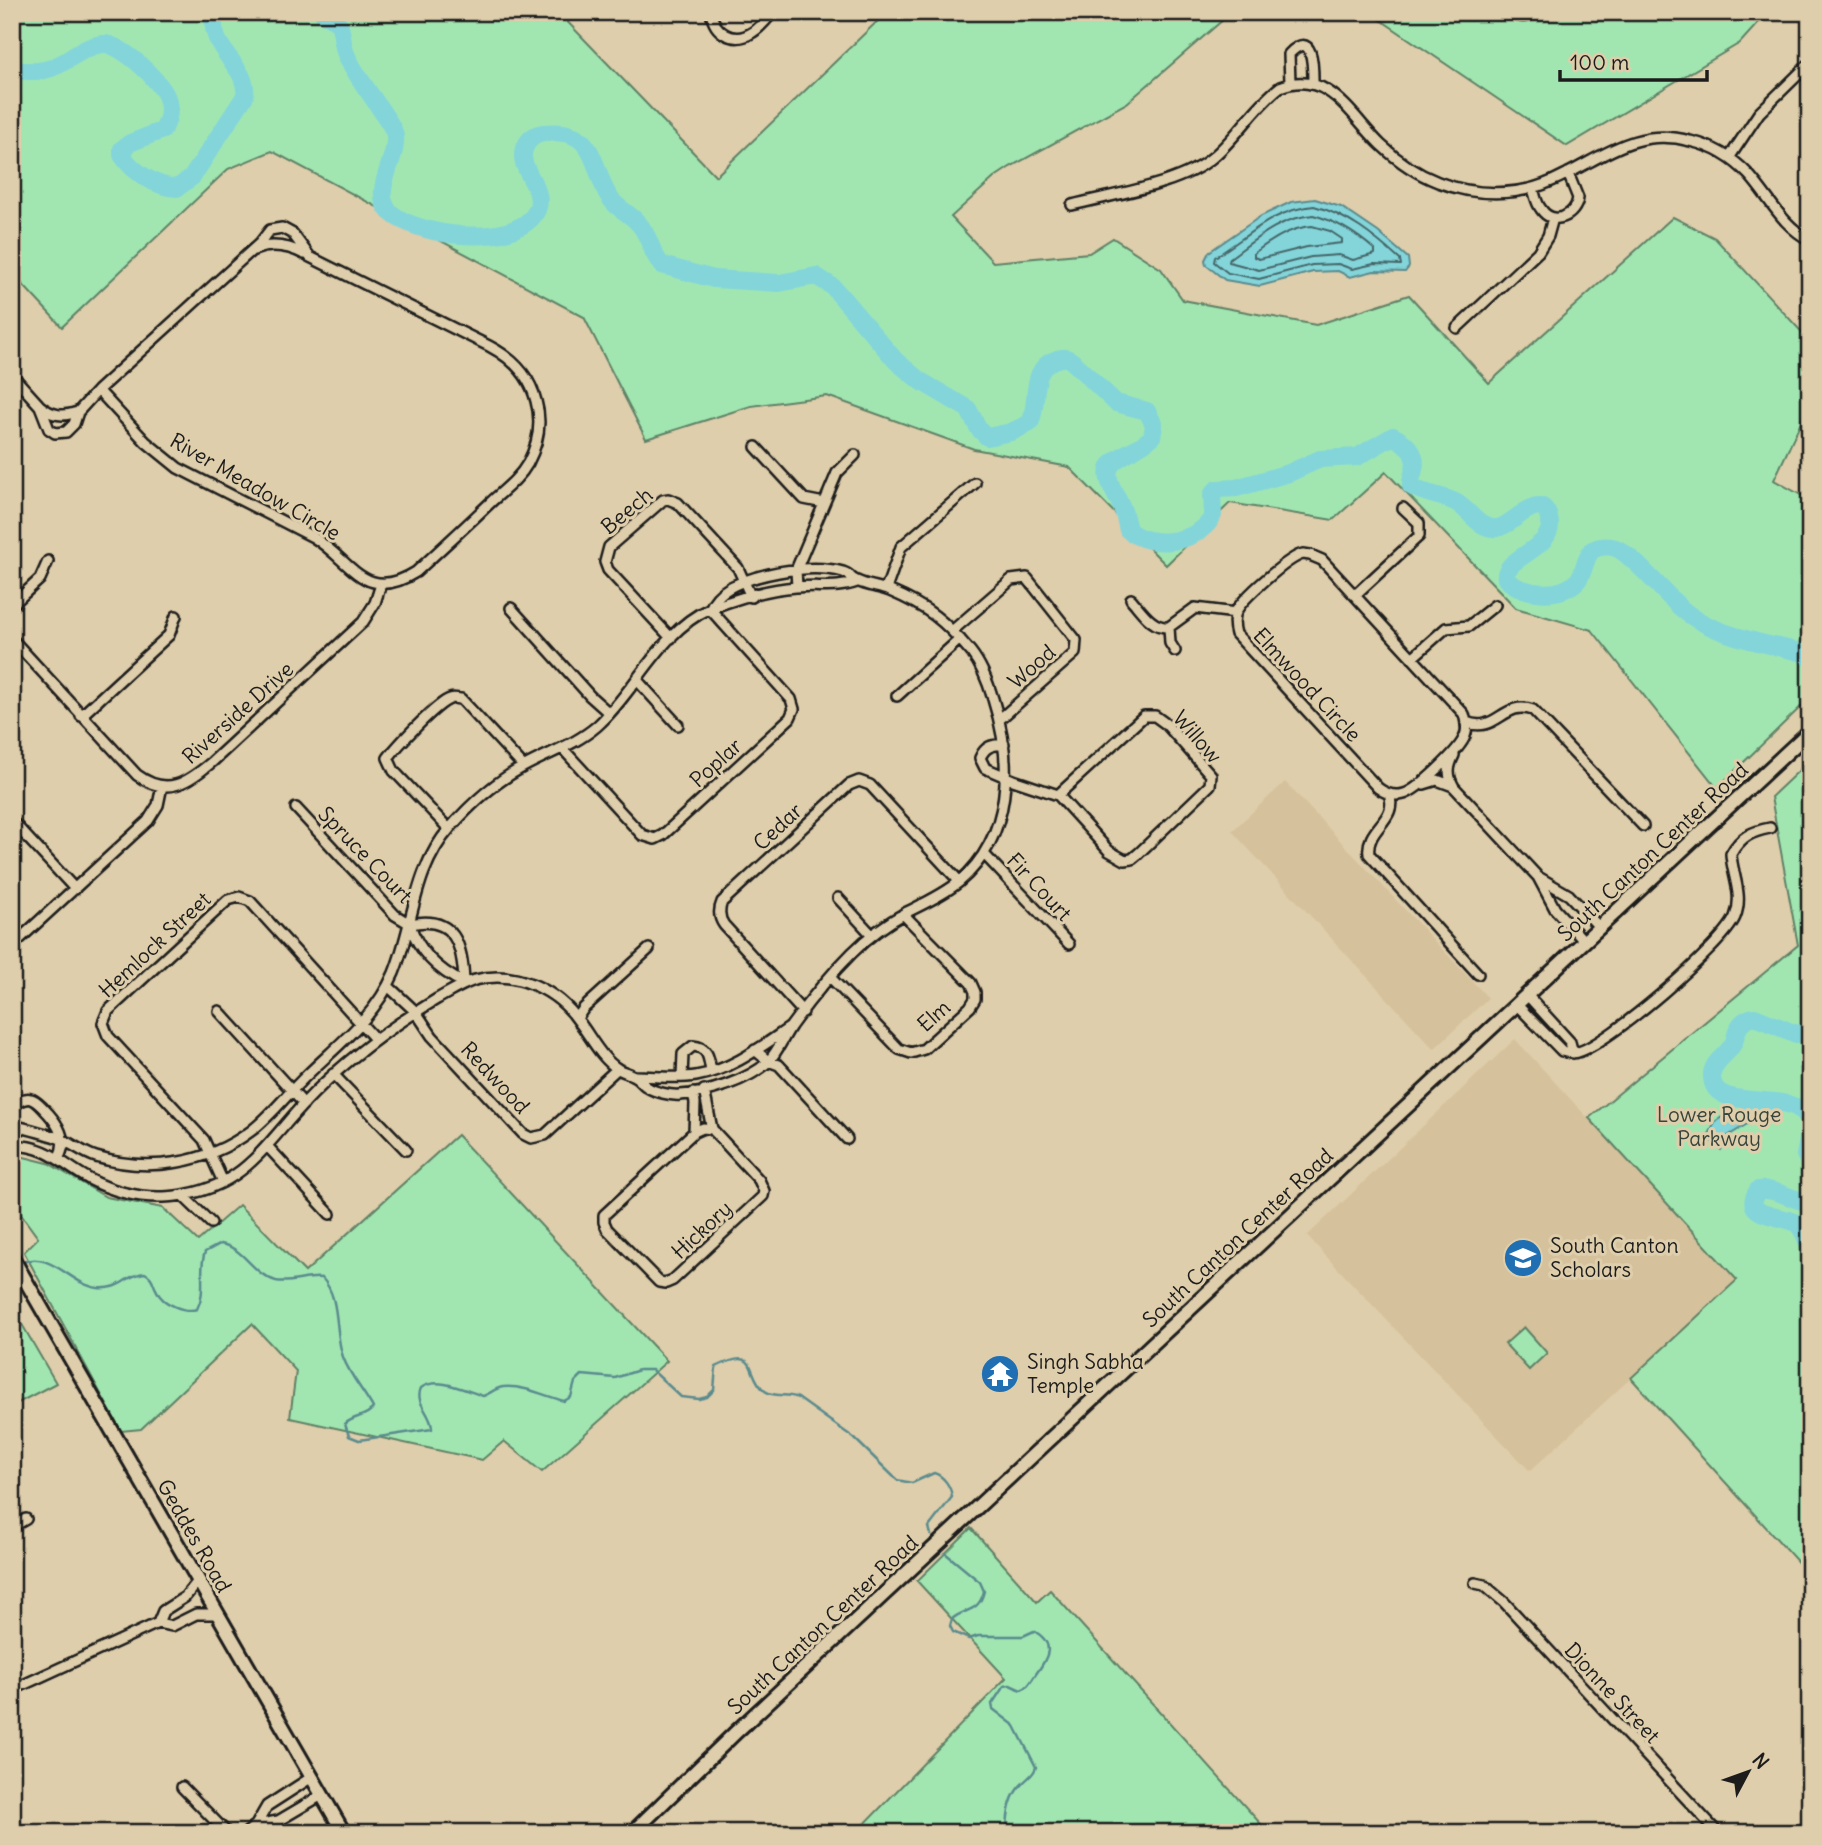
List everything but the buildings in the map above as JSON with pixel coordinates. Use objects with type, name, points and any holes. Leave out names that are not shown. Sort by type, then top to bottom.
[{"type":"main road","name":"South Canton Center Road","points":[[632,1833],[740,1728],[1810,732]]},
{"type":"main road","name":"Geddes Road","points":[[12,1257],[344,1833]]},
{"type":"street","points":[[711,12],[713,23],[718,30],[737,38],[752,33],[774,12]]},
{"type":"street","points":[[1290,83],[1289,54],[1297,47],[1308,49],[1313,57],[1313,83]]},
{"type":"street","points":[[1729,158],[1759,113],[1810,63]]},
{"type":"street","points":[[1072,205],[1177,178],[1200,167],[1223,149],[1274,91],[1290,83],[1313,83],[1336,96],[1387,151],[1405,165],[1452,187],[1481,192],[1533,188],[1568,173],[1614,147],[1651,138],[1691,141],[1729,158],[1750,176],[1794,230],[1810,240]]},
{"type":"street","points":[[1533,188],[1540,209],[1553,218],[1568,216],[1577,204],[1577,192],[1568,173]]},
{"type":"street","points":[[1457,328],[1538,252],[1548,236],[1553,218]]},
{"type":"street","points":[[40,406],[46,425],[55,433],[66,432],[72,428],[78,412],[98,390],[270,230],[282,228],[293,234],[310,257]]},
{"type":"street","points":[[249,252],[268,246],[295,249],[500,351],[523,372],[537,403],[539,422],[536,443],[517,478],[416,572],[396,582],[381,584]]},
{"type":"street","points":[[12,375],[46,411],[60,416],[78,412]]},
{"type":"street","name":"River Meadow Circle","points":[[98,390],[146,442],[178,468],[313,537],[332,549],[358,576],[381,584]]},
{"type":"street","points":[[756,447],[804,499],[824,503]]},
{"type":"street","points":[[797,587],[796,570],[837,473],[855,456]]},
{"type":"street","points":[[886,589],[901,547],[975,483]]},
{"type":"street","name":"Beech","points":[[671,638],[608,570],[605,562],[609,547],[657,503],[668,499],[678,503],[738,568],[744,581]]},
{"type":"street","points":[[1354,595],[1419,536],[1419,523],[1403,508]]},
{"type":"street","name":"Elmwood Circle","points":[[1389,794],[1377,788],[1240,640],[1234,627],[1236,613],[1242,603],[1289,559],[1303,554],[1322,561],[1461,709],[1466,722]]},
{"type":"street","points":[[12,605],[40,579],[48,561]]},
{"type":"street","points":[[12,1144],[37,1148],[59,1157],[86,1177],[120,1191],[148,1196],[182,1195],[204,1190],[223,1182],[247,1166],[268,1147],[333,1074],[375,1039],[464,984],[496,977],[532,983],[558,999],[577,1018],[599,1051],[617,1069],[660,1091],[680,1095],[698,1092],[741,1079],[768,1061],[778,1050],[791,1026],[830,977],[872,935],[903,914],[937,897],[959,881],[984,854],[1000,818],[1006,776],[1004,744],[1000,719],[979,662],[933,611],[886,589],[858,582],[846,573],[796,570],[744,581],[720,593],[710,609]]},
{"type":"street","name":"Wood","points":[[952,631],[1011,580],[1027,578],[1076,640],[1074,653],[1000,719]]},
{"type":"street","points":[[744,581],[751,597]]},
{"type":"street","points":[[12,1125],[63,1140],[92,1156],[131,1164],[172,1163],[210,1153],[251,1130],[362,1024],[388,986],[410,924],[414,897],[422,874],[449,829],[495,784],[523,766],[587,734],[609,713],[671,638],[688,622],[710,609],[797,587],[846,586],[858,582]]},
{"type":"street","name":"Riverside Drive","points":[[162,786],[187,782],[222,753],[363,622],[375,604],[381,584]]},
{"type":"street","points":[[1131,599],[1161,628],[1169,627],[1195,608],[1236,613]]},
{"type":"street","points":[[1412,658],[1446,628],[1469,626],[1495,605]]},
{"type":"street","points":[[512,608],[590,696],[609,713]]},
{"type":"street","name":"Poplar","points":[[563,748],[642,835],[655,839],[663,835],[790,718],[794,709],[792,699],[710,609]]},
{"type":"street","points":[[81,716],[169,635],[176,616]]},
{"type":"street","points":[[1169,627],[1170,643],[1175,651]]},
{"type":"street","points":[[12,639],[137,775],[162,786],[158,805],[148,821],[12,946]]},
{"type":"street","points":[[897,696],[960,639]]},
{"type":"street","points":[[637,680],[678,725]]},
{"type":"street","points":[[449,829],[394,771],[388,758],[398,744],[439,707],[450,699],[461,699],[523,766]]},
{"type":"street","points":[[1584,941],[1555,909],[1538,877],[1454,787],[1449,769],[1466,734],[1466,722],[1488,725],[1518,707],[1533,710],[1643,826]]},
{"type":"street","name":"Willow","points":[[1004,744],[984,749],[980,758],[985,768],[1058,795],[1109,851],[1125,860],[1138,854],[1199,797],[1210,785],[1211,775],[1166,724],[1155,716],[1144,716],[1058,795]]},
{"type":"street","points":[[1458,748],[1419,785],[1405,794],[1389,794],[1389,815],[1371,835],[1369,854],[1478,974]]},
{"type":"street","points":[[1419,785],[1437,780],[1454,787]]},
{"type":"street","name":"Cedar","points":[[803,1012],[724,925],[720,908],[722,902],[849,785],[859,781],[870,785],[959,881]]},
{"type":"street","name":"Spruce Court","points":[[296,808],[396,915],[410,924]]},
{"type":"street","points":[[12,821],[75,889]]},
{"type":"street","points":[[1518,1006],[1562,1051],[1573,1053],[1596,1043],[1690,969],[1721,939],[1735,917],[1738,904],[1731,854],[1742,838],[1750,832],[1770,828]]},
{"type":"street","name":"Fir Court","points":[[984,854],[1069,944]]},
{"type":"street","points":[[1538,877],[1569,895],[1600,928]]},
{"type":"street","name":"Hemlock Street","points":[[223,1182],[204,1140],[108,1037],[103,1023],[108,1011],[228,900],[239,897],[250,901],[375,1039]]},
{"type":"street","points":[[838,898],[872,935]]},
{"type":"street","name":"Elm","points":[[830,977],[899,1049],[911,1053],[924,1049],[971,1005],[975,992],[971,983],[903,914]]},
{"type":"street","points":[[410,924],[436,922],[453,933],[464,961],[464,984]]},
{"type":"street","points":[[410,924],[415,941],[425,953],[441,970],[464,984]]},
{"type":"street","points":[[577,1018],[584,1008],[649,948]]},
{"type":"street","name":"Redwood","points":[[388,986],[416,1012],[432,1036],[523,1134],[531,1138],[537,1139],[545,1135],[617,1069]]},
{"type":"street","points":[[1528,996],[1570,1042],[1573,1053]]},
{"type":"street","points":[[219,1011],[304,1104]]},
{"type":"street","points":[[635,1076],[682,1077],[711,1072],[755,1050],[791,1026]]},
{"type":"street","points":[[682,1077],[683,1054],[693,1046],[701,1047],[706,1052],[711,1072]]},
{"type":"street","points":[[755,1050],[768,1061],[779,1065],[847,1139]]},
{"type":"street","points":[[333,1074],[406,1150]]},
{"type":"street","points":[[695,1076],[712,1129],[703,1128],[694,1132],[698,1092]]},
{"type":"street","points":[[12,1108],[22,1100],[34,1099],[55,1122],[63,1140],[63,1150],[59,1157]]},
{"type":"street","name":"Hickory","points":[[694,1132],[604,1215],[607,1228],[659,1282],[673,1280],[763,1196],[764,1191],[759,1180],[712,1129]]},
{"type":"street","points":[[268,1147],[330,1214]]},
{"type":"street","points":[[182,1195],[211,1223]]},
{"type":"street","points":[[12,1527],[26,1519]]},
{"type":"street","points":[[158,1623],[163,1611],[185,1597],[198,1581]]},
{"type":"street","name":"Dionne Street","points":[[1475,1583],[1484,1585],[1504,1602],[1718,1833]]},
{"type":"street","points":[[12,1690],[158,1623],[172,1626],[195,1614],[217,1614]]},
{"type":"street","points":[[246,1833],[256,1825],[267,1805],[312,1777]]},
{"type":"street","points":[[182,1787],[227,1833]]},
{"type":"street","points":[[256,1825],[278,1821],[322,1795]]},
{"type":"shaded area","points":[[1285,782],[1488,998],[1434,1049],[1232,831]]},
{"type":"shaded area","name":"South Canton Scholars","points":[[1515,1039],[1737,1280],[1530,1471],[1307,1236]]},
{"type":"green space","points":[[12,12],[558,12],[716,176],[887,12],[1232,12],[1127,103],[1010,167],[951,217],[993,262],[1089,253],[1113,238],[1161,269],[1183,300],[1316,325],[1409,295],[1489,383],[1673,217],[1715,238],[1810,341],[1810,403],[1774,480],[1810,500],[1810,698],[1717,788],[1592,630],[1516,608],[1386,472],[1333,520],[1230,503],[1166,565],[1069,467],[974,449],[827,396],[751,406],[646,439],[584,317],[272,151],[228,169],[62,327],[12,273]]},
{"type":"green space","points":[[1369,12],[1768,12],[1740,43],[1567,146]]},
{"type":"green space","name":"Lower Rouge Parkway","points":[[1810,760],[1810,1572],[1803,1568],[1631,1378],[1737,1280],[1589,1118],[1798,945],[1771,797]]},
{"type":"green space","points":[[457,1135],[667,1361],[542,1472],[504,1441],[482,1460],[290,1418],[296,1371],[252,1324],[141,1429],[121,1431],[24,1252],[38,1238],[12,1202],[12,1157],[16,1155],[48,1163],[106,1197],[163,1208],[198,1241],[239,1205],[305,1272]]},
{"type":"green space","points":[[12,1307],[56,1383],[12,1406]]},
{"type":"green space","points":[[1524,1327],[1547,1353],[1529,1370],[1505,1344]]},
{"type":"green space","points":[[971,1528],[1037,1602],[1050,1590],[1269,1833],[856,1833],[1006,1678],[917,1581]]},
{"type":"water","points":[[1452,12],[1537,12],[1536,18],[1521,23],[1497,13],[1469,20]]},
{"type":"water","points":[[1315,199],[1341,207],[1378,232],[1408,258],[1409,267],[1405,272],[1374,271],[1350,277],[1338,271],[1313,272],[1260,286],[1225,280],[1206,265],[1209,252],[1261,216],[1291,202]]},
{"type":"water","points":[[1722,1117],[1752,1121],[1728,1136],[1721,1150],[1711,1141],[1709,1134],[1716,1121]]},
{"type":"waterway","points":[[12,72],[52,68],[87,48],[103,44],[111,45],[130,56],[164,91],[169,111],[163,130],[130,143],[122,149],[122,155],[146,178],[177,188],[192,177],[245,96],[241,75],[217,38],[214,12]]},
{"type":"waterway","points":[[322,12],[339,24],[350,62],[393,130],[395,145],[383,195],[390,212],[403,221],[443,233],[466,235],[510,231],[526,223],[537,210],[539,202],[538,193],[524,161],[526,145],[540,134],[554,132],[570,135],[587,146],[608,195],[643,229],[662,265],[714,279],[779,283],[816,276],[833,287],[896,361],[919,380],[968,409],[979,429],[987,437],[1011,432],[1030,423],[1038,377],[1048,363],[1062,358],[1073,362],[1116,403],[1147,411],[1154,425],[1152,437],[1114,462],[1108,473],[1128,530],[1138,536],[1162,541],[1187,537],[1207,525],[1213,515],[1212,495],[1217,489],[1236,488],[1289,473],[1320,459],[1357,457],[1393,436],[1413,453],[1415,463],[1411,486],[1457,503],[1485,526],[1497,528],[1533,507],[1540,506],[1545,509],[1550,529],[1546,538],[1512,564],[1507,571],[1506,579],[1522,589],[1542,593],[1571,586],[1578,580],[1592,550],[1612,547],[1625,553],[1674,602],[1706,625],[1801,652],[1810,658]]},
{"type":"waterway","points":[[1810,1027],[1805,1032],[1796,1034],[1755,1017],[1747,1019],[1739,1027],[1733,1044],[1716,1064],[1712,1074],[1715,1087],[1724,1095],[1788,1104],[1802,1111],[1810,1122]]},
{"type":"waterway","points":[[1810,1130],[1805,1155],[1810,1164]]},
{"type":"waterway","points":[[1810,1203],[1765,1190],[1758,1190],[1754,1199],[1754,1206],[1758,1211],[1799,1225],[1810,1248]]},
{"type":"waterway","points":[[21,1263],[32,1260],[51,1264],[79,1281],[98,1288],[113,1287],[132,1276],[145,1273],[164,1300],[186,1310],[197,1309],[200,1302],[205,1252],[220,1244],[235,1250],[261,1273],[276,1281],[322,1278],[335,1305],[343,1357],[373,1408],[345,1424],[349,1436],[359,1440],[432,1429],[419,1394],[421,1388],[435,1383],[451,1385],[483,1396],[500,1388],[519,1388],[564,1401],[571,1397],[575,1382],[582,1375],[615,1378],[639,1370],[652,1370],[681,1397],[699,1399],[707,1397],[714,1390],[716,1367],[730,1361],[746,1360],[765,1391],[798,1398],[854,1438],[897,1480],[912,1483],[934,1473],[944,1479],[952,1497],[929,1527],[931,1535]]},
{"type":"waterway","points":[[945,1553],[980,1582],[984,1591],[975,1607],[952,1619],[950,1626],[953,1632],[969,1639],[978,1636],[1023,1636],[1034,1631],[1048,1646],[1044,1663],[1028,1685],[1021,1690],[1010,1685],[1004,1686],[992,1704],[993,1709],[1015,1726],[1036,1767],[1012,1800],[1007,1833]]},
{"type":"place","name":"South Canton Scholars","points":[[1523,1258]]},
{"type":"place","name":"Singh Sabha Temple","points":[[1000,1374]]}]
